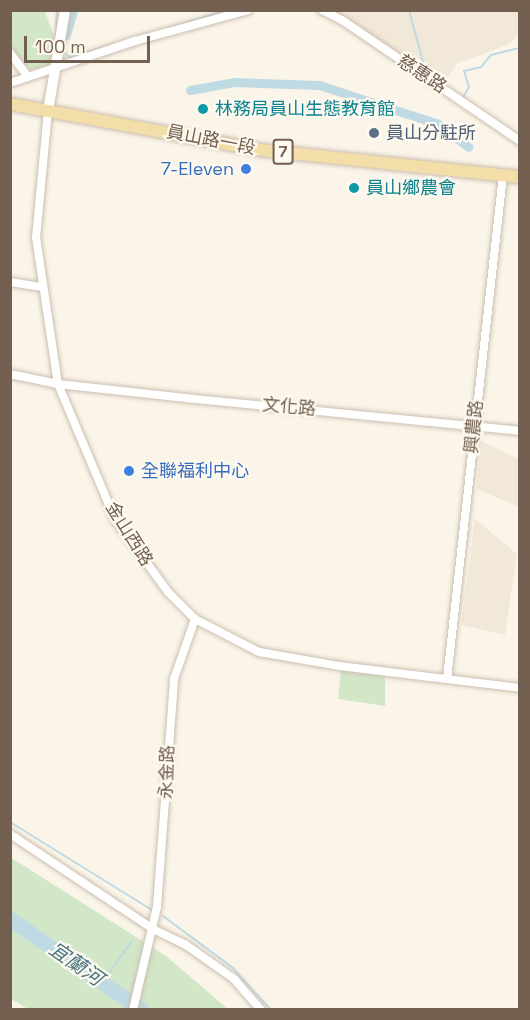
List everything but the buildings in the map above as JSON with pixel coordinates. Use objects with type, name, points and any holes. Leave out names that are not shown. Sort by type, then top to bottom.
[{"type":"main road","name":"員山路一段","points":[[10,104],[261,150],[519,177]]},
{"type":"street","points":[[48,111],[65,10]]},
{"type":"street","points":[[56,67],[72,10]]},
{"type":"street","points":[[10,83],[56,67],[248,10]]},
{"type":"street","name":"慈惠路","points":[[322,10],[342,20],[519,141]]},
{"type":"street","points":[[10,53],[28,77]]},
{"type":"street","name":"金山西路","points":[[48,111],[37,197],[36,237],[41,287],[58,384],[115,519],[168,592],[195,619],[259,652],[279,657],[519,688]]},
{"type":"street","name":"興農路","points":[[447,679],[503,176]]},
{"type":"street","points":[[10,282],[41,287]]},
{"type":"street","name":"文化路","points":[[10,374],[58,384],[519,431]]},
{"type":"street","name":"永金路","points":[[133,1010],[153,929],[163,854],[174,678],[195,619]]},
{"type":"street","points":[[10,834],[153,929],[186,945],[234,979],[261,1010]]},
{"type":"shaded area","points":[[326,11],[519,11],[519,35],[507,45],[456,64],[446,81]]},
{"type":"shaded area","points":[[481,441],[519,459],[519,507],[477,489]]},
{"type":"shaded area","points":[[475,519],[517,554],[505,635],[461,625]]},
{"type":"green space","points":[[45,11],[55,39],[53,64],[30,70],[11,50],[11,13]]},
{"type":"green space","points":[[341,669],[385,674],[385,706],[338,699]]},
{"type":"green space","points":[[10,857],[166,956],[228,1009],[28,1009],[11,999]]},
{"type":"waterway","points":[[56,34],[57,10]]},
{"type":"waterway","points":[[66,35],[73,10]]},
{"type":"waterway","points":[[169,28],[227,10]]},
{"type":"waterway","points":[[409,10],[426,73]]},
{"type":"waterway","points":[[62,50],[69,57],[115,44]]},
{"type":"waterway","points":[[462,99],[469,87],[464,71],[481,67],[491,55],[520,48]]},
{"type":"waterway","points":[[190,90],[235,82],[319,85],[438,124],[468,147]]},
{"type":"waterway","points":[[10,822],[152,910]]},
{"type":"waterway","points":[[163,916],[233,968],[271,1010]]},
{"type":"waterway","name":"宜蘭河","points":[[10,919],[142,1010]]},
{"type":"waterway","points":[[107,976],[133,939]]},
{"type":"place","name":"林務局員山生態教育館","points":[[203,109]]},
{"type":"place","name":"員山分駐所","points":[[374,133]]},
{"type":"place","name":"7-Eleven","points":[[246,169]]},
{"type":"place","name":"員山鄉農會","points":[[354,188]]},
{"type":"place","name":"全聯福利中心","points":[[129,471]]}]
